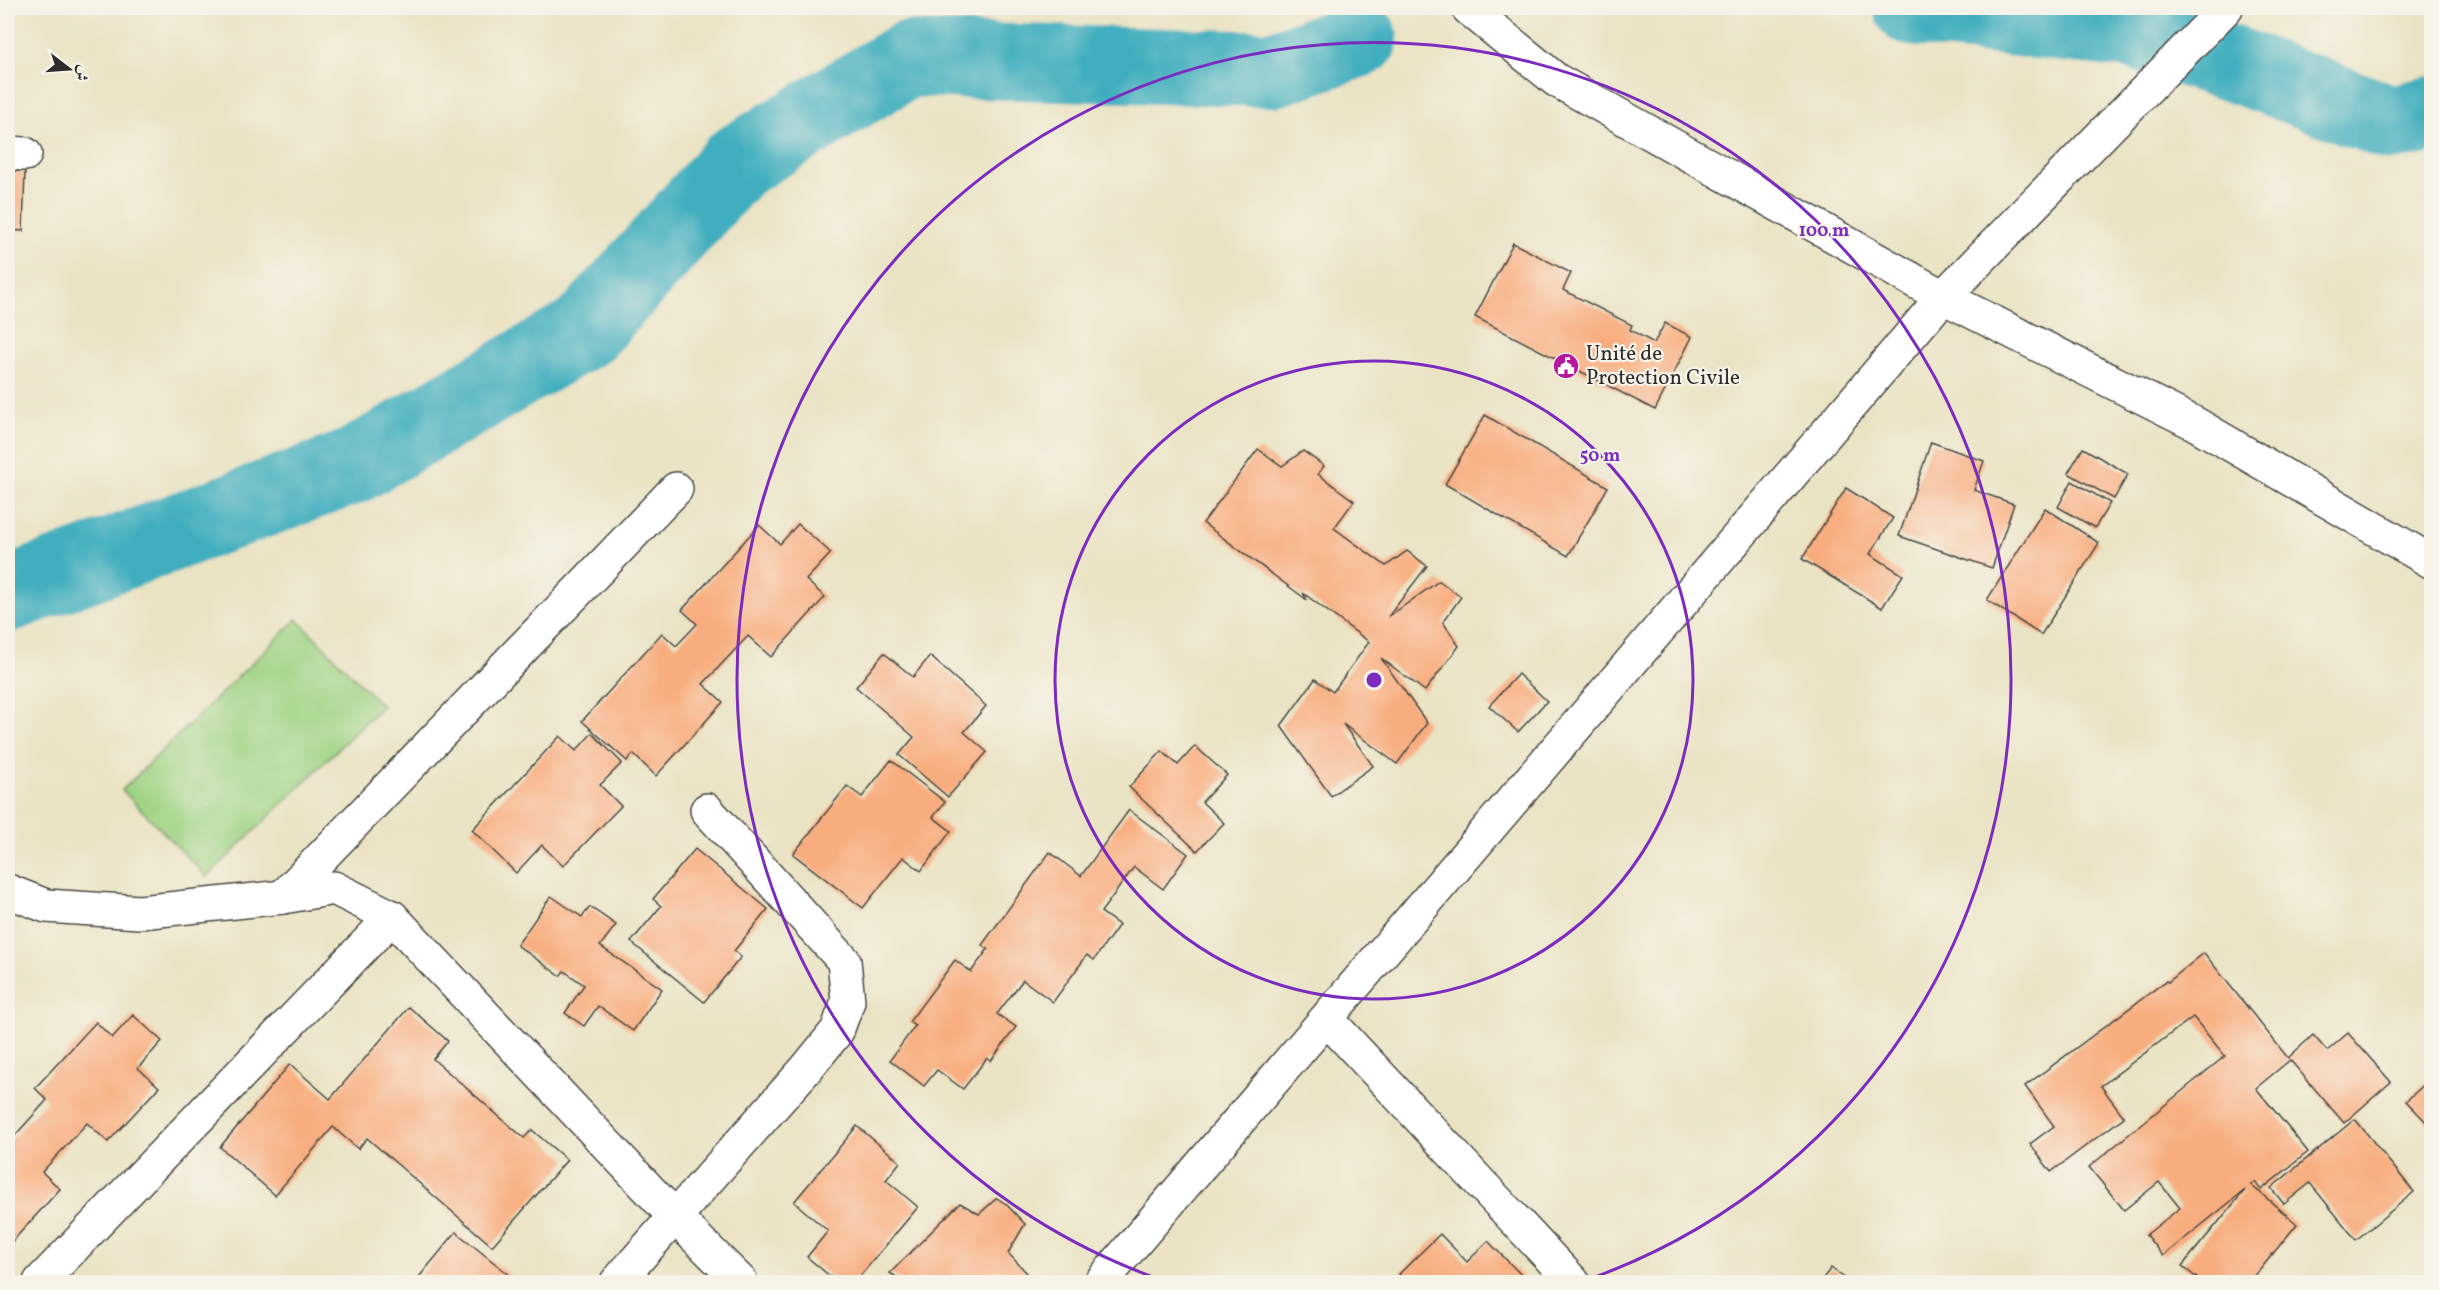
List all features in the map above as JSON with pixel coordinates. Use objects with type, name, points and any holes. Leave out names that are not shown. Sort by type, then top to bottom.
[{"type":"street","points":[[1468,8],[1556,80],[1943,297],[2194,423],[2432,562]]},
{"type":"street","points":[[1101,1282],[1943,297],[2226,8]]},
{"type":"street","points":[[283,897],[676,489]]},
{"type":"street","points":[[617,1282],[837,1031],[848,1001],[844,961],[707,810]]},
{"type":"street","points":[[8,891],[46,906],[140,912],[283,897],[334,888],[392,917],[675,1217],[741,1282]]},
{"type":"street","points":[[40,1282],[392,917]]},
{"type":"street","points":[[1327,1019],[1573,1282]]},
{"type":"green space","points":[[297,619],[382,706],[207,877],[122,790]]},
{"type":"building","points":[[8,171],[25,171],[23,231],[8,230]]},
{"type":"building","points":[[1513,243],[1571,273],[1563,290],[1632,325],[1630,330],[1654,343],[1665,323],[1692,337],[1655,410],[1475,317]]},
{"type":"building","points":[[1485,415],[1608,487],[1568,556],[1445,484]]},
{"type":"building","points":[[1931,442],[1984,461],[1974,490],[2014,504],[1992,568],[1899,536]]},
{"type":"building","points":[[2083,448],[2128,474],[2114,499],[2068,473]]},
{"type":"building","points":[[1258,449],[1282,466],[1303,451],[1324,466],[1318,474],[1354,501],[1334,528],[1386,566],[1407,551],[1427,566],[1388,617],[1439,581],[1461,597],[1443,622],[1459,646],[1425,691],[1381,658],[1427,723],[1397,764],[1343,724],[1373,766],[1331,796],[1281,726],[1315,679],[1333,692],[1369,642],[1303,593],[1307,600],[1203,523]]},
{"type":"building","points":[[2072,481],[2110,503],[2095,528],[2058,507]]},
{"type":"building","points":[[1846,488],[1893,518],[1870,554],[1903,575],[1882,608],[1802,559]]},
{"type":"building","points":[[2045,508],[2099,543],[2041,635],[1987,600]]},
{"type":"building","points":[[798,524],[831,553],[806,580],[825,597],[771,657],[748,636],[703,684],[723,702],[656,776],[633,754],[627,761],[582,721],[662,633],[676,646],[697,624],[682,610],[759,525],[780,544]]},
{"type":"building","points":[[884,653],[913,677],[930,656],[986,706],[964,732],[987,752],[948,797],[899,755],[914,737],[856,687]]},
{"type":"building","points":[[1518,674],[1547,701],[1518,732],[1489,706]]},
{"type":"building","points":[[592,733],[622,763],[600,785],[621,806],[563,866],[542,845],[516,873],[472,830],[560,736],[576,751]]},
{"type":"building","points":[[1195,746],[1227,775],[1202,802],[1224,823],[1197,851],[1129,787],[1162,751],[1178,765]]},
{"type":"building","points":[[891,760],[945,802],[933,817],[951,831],[921,871],[903,857],[863,908],[793,854],[847,786],[862,797]]},
{"type":"building","points":[[1129,810],[1188,854],[1163,889],[1134,867],[1101,912],[1119,925],[1094,960],[1087,955],[1053,1002],[1023,980],[997,1014],[1016,1027],[991,1061],[987,1058],[963,1089],[937,1070],[924,1086],[890,1060],[915,1026],[909,1022],[955,960],[971,972],[988,949],[982,945],[1050,852],[1081,876]]},
{"type":"building","points":[[695,849],[768,909],[734,951],[741,957],[704,1002],[631,942],[661,906],[653,899]]},
{"type":"building","points":[[551,896],[582,917],[590,907],[616,925],[600,946],[662,989],[633,1031],[598,1006],[584,1026],[565,1013],[584,985],[564,971],[560,976],[517,945]]},
{"type":"building","points":[[2204,953],[2288,1058],[2313,1035],[2327,1051],[2348,1033],[2391,1082],[2344,1123],[2290,1060],[2256,1088],[2308,1152],[2261,1190],[2255,1182],[2251,1185],[2297,1224],[2250,1282],[2202,1282],[2182,1266],[2245,1190],[2163,1256],[2146,1235],[2180,1208],[2159,1182],[2124,1210],[2089,1167],[2225,1056],[2193,1017],[2101,1086],[2124,1117],[2051,1172],[2030,1144],[2054,1126],[2025,1086],[2166,981],[2168,982]]},
{"type":"building","points":[[409,1007],[448,1041],[433,1059],[524,1138],[532,1130],[567,1160],[492,1246],[367,1138],[358,1149],[333,1127],[275,1195],[220,1147],[290,1064],[330,1099]]},
{"type":"building","points":[[133,1015],[162,1041],[138,1068],[159,1087],[108,1142],[87,1123],[42,1172],[60,1189],[8,1246],[8,1138],[10,1141],[47,1100],[35,1088],[96,1022],[112,1038]]},
{"type":"building","points":[[2429,1080],[2432,1083],[2432,1128],[2406,1101]]},
{"type":"building","points":[[2355,1119],[2414,1192],[2356,1240],[2310,1183],[2284,1204],[2271,1188]]},
{"type":"building","points":[[857,1126],[900,1162],[886,1180],[918,1207],[855,1282],[837,1282],[807,1257],[828,1231],[794,1202]]},
{"type":"building","points":[[997,1198],[1025,1224],[1008,1253],[1027,1273],[1017,1282],[976,1282],[967,1277],[972,1282],[900,1282],[901,1280],[890,1273],[960,1203],[979,1214]]},
{"type":"building","points":[[456,1232],[512,1277],[507,1282],[415,1282]]},
{"type":"building","points":[[1440,1234],[1467,1262],[1488,1241],[1528,1282],[1407,1282],[1399,1274]]},
{"type":"building","points":[[1831,1268],[1850,1282],[1820,1282]]},
{"type":"waterway","points":[[1912,8],[2132,31],[2247,69],[2391,123],[2432,114]]},
{"type":"waterway","points":[[8,594],[354,466],[586,330],[736,163],[908,59],[1273,69],[1360,39]]},
{"type":"place","name":"Unité de Protection Civile","points":[[1566,366]]}]
